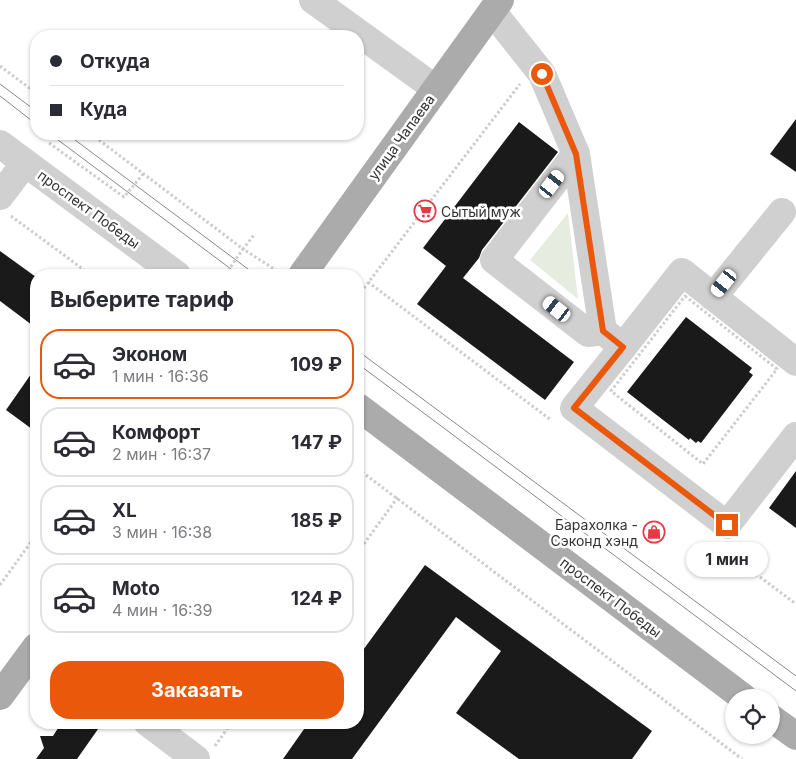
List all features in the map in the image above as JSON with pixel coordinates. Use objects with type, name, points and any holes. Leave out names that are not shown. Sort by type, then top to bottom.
[{"type":"main road","name":"улица Чапаева","points":[[306,269],[496,6]]},
{"type":"main road","name":"проспект Победы","points":[[364,412],[732,689]]},
{"type":"main road","points":[[0,696],[30,655]]},
{"type":"main road","points":[[780,724],[796,736]]},
{"type":"street","points":[[313,0],[354,30]]},
{"type":"street","points":[[496,6],[542,74],[576,154],[613,339]]},
{"type":"street","points":[[364,37],[436,89]]},
{"type":"street","name":"проспект Победы","points":[[0,144],[169,269]]},
{"type":"street","points":[[576,154],[494,260],[588,333],[613,339]]},
{"type":"street","points":[[3,205],[26,163]]},
{"type":"street","points":[[713,297],[782,212]]},
{"type":"street","points":[[787,366],[713,297],[682,272],[613,339],[574,408],[727,525],[796,436]]},
{"type":"street","points":[[159,729],[203,755]]},
{"type":"path","points":[[364,288],[535,65]]},
{"type":"path","points":[[0,66],[30,88]]},
{"type":"path","points":[[99,140],[243,249],[274,269]]},
{"type":"path","points":[[49,143],[124,197],[144,173]]},
{"type":"path","points":[[3,205],[83,269]]},
{"type":"path","points":[[229,269],[254,234]]},
{"type":"path","points":[[685,296],[787,366],[703,464],[611,391],[685,296]]},
{"type":"path","points":[[364,473],[398,497],[742,759]]},
{"type":"path","points":[[364,544],[398,497]]},
{"type":"path","points":[[0,585],[30,543]]},
{"type":"path","points":[[203,755],[226,729]]},
{"type":"shaded area","points":[[568,213],[578,299],[530,260]]},
{"type":"building","points":[[796,119],[796,172],[770,154]]},
{"type":"building","points":[[519,122],[558,152],[482,250],[479,258],[463,278],[574,362],[545,400],[417,304],[446,266],[423,248]]},
{"type":"building","points":[[0,251],[30,273],[30,324],[0,301]]},
{"type":"building","points":[[686,317],[752,368],[749,372],[753,375],[701,443],[698,441],[696,443],[690,438],[689,440],[627,392]]},
{"type":"building","points":[[30,376],[30,428],[6,410]]},
{"type":"building","points":[[796,471],[796,528],[769,508]]},
{"type":"building","points":[[425,565],[652,731],[632,759],[519,759],[456,713],[501,651],[456,617],[352,759],[283,759],[304,729],[364,729],[364,649]]},
{"type":"building","points":[[58,729],[98,729],[77,759],[36,759],[44,748],[40,736],[53,736]]},
{"type":"tram line","points":[[0,84],[30,106]]},
{"type":"tram line","points":[[0,96],[30,119]]},
{"type":"tram line","points":[[58,140],[231,269]]},
{"type":"tram line","points":[[75,140],[248,269]]},
{"type":"tram line","points":[[364,355],[796,676]]},
{"type":"tram line","points":[[364,368],[796,691]]},
{"type":"place","name":"Сытый муж","points":[[425,211]]},
{"type":"place","name":"Барахолка - Сэконд хэнд","points":[[654,532]]},
{"type":"route","points":[[542,74],[576,154],[603,331],[623,347],[574,408],[727,525]]}]
